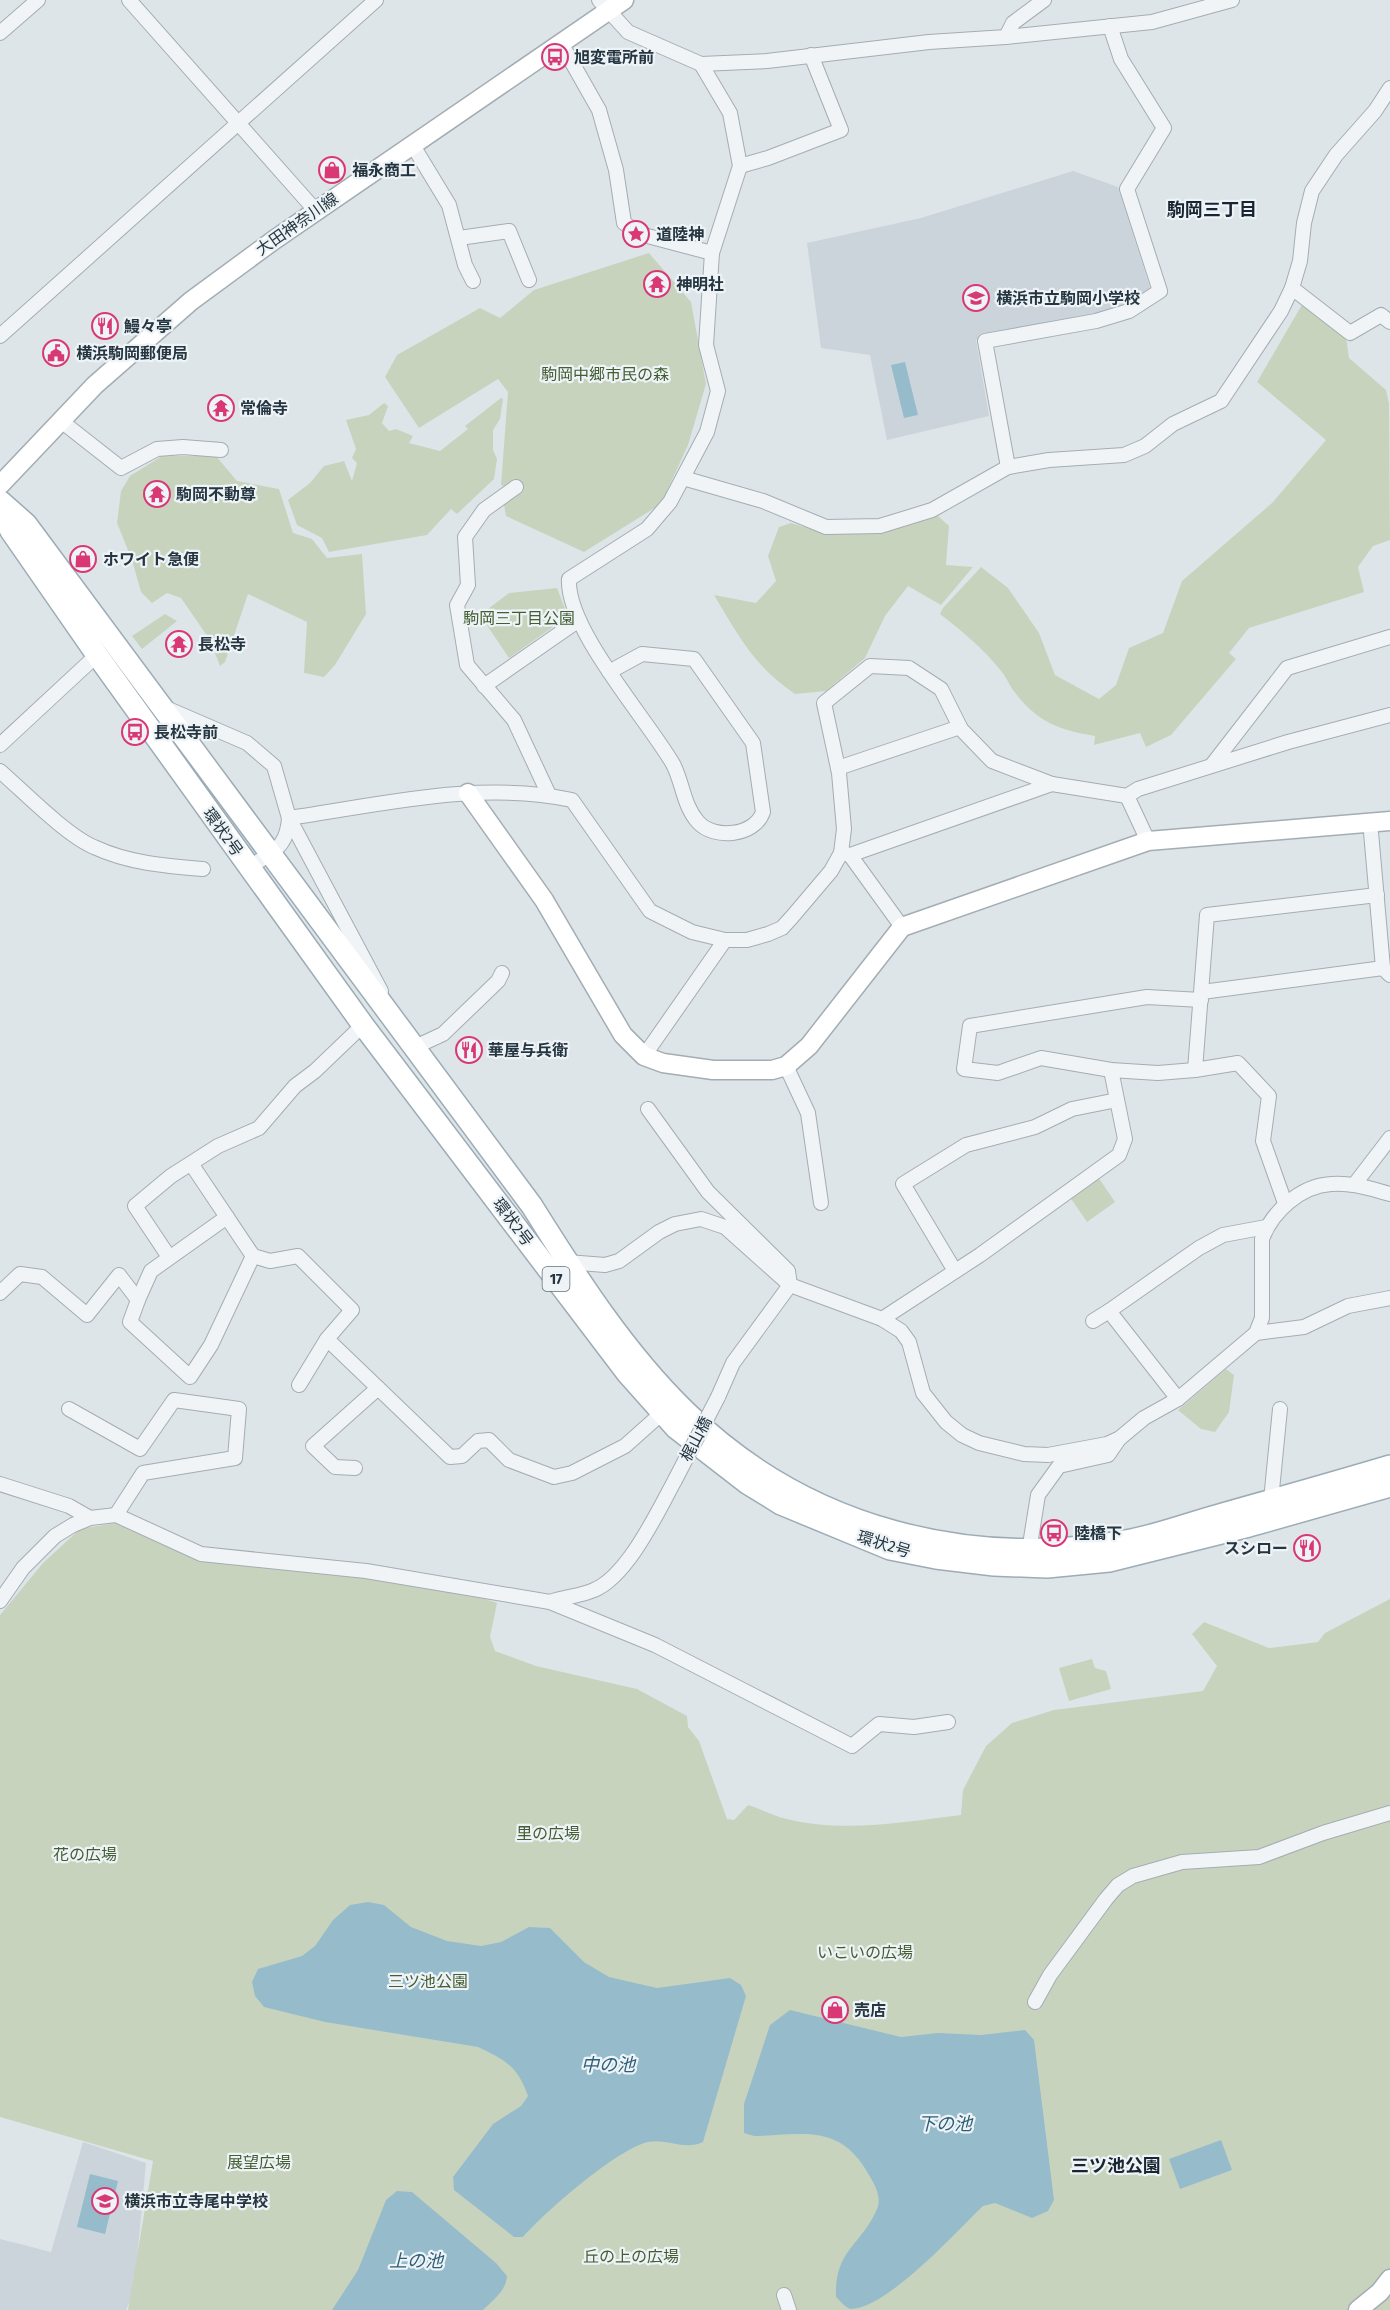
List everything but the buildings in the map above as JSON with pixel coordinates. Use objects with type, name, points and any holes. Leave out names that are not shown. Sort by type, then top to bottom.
[{"type":"main road","name":"環状2号","points":[[0,501],[26,524],[417,1046],[532,1206],[567,1262],[640,1361],[686,1412],[729,1450],[782,1485],[833,1511],[893,1533],[956,1545],[1029,1551],[1134,1539],[1390,1466]]},
{"type":"main road","name":"環状2号","points":[[0,509],[11,531],[97,655],[249,868],[363,1025],[627,1373],[662,1413],[710,1456],[747,1483],[792,1509],[890,1549],[936,1558],[994,1565],[1047,1567],[1109,1561],[1249,1526],[1390,1486]]},
{"type":"street","points":[[0,33],[38,0]]},
{"type":"street","points":[[129,0],[316,211]]},
{"type":"street","points":[[0,336],[376,0]]},
{"type":"street","points":[[1006,37],[1013,23],[1044,0]]},
{"type":"street","points":[[611,3],[628,32],[701,64],[811,56],[929,42],[1006,37],[1152,22],[1205,3],[1232,0]]},
{"type":"street","name":"大田神奈川線","points":[[0,485],[94,386],[192,301],[316,211],[561,43],[611,3]]},
{"type":"street","points":[[1008,467],[985,341],[1096,321],[1129,311],[1160,291],[1127,189],[1164,128],[1121,59],[1110,26]]},
{"type":"street","points":[[561,43],[599,110],[616,170],[624,223],[640,234],[712,253]]},
{"type":"street","points":[[740,166],[842,130],[811,56]]},
{"type":"street","points":[[609,672],[642,654],[694,659],[753,743],[763,812],[761,818],[749,830],[719,833],[699,824],[687,806],[674,766],[609,672],[579,620],[568,589],[569,579],[647,529],[670,502],[707,432],[718,391],[706,345],[712,253],[740,166],[730,112],[701,64]]},
{"type":"street","points":[[683,478],[763,501],[826,527],[880,526],[932,510],[1008,467],[1049,460],[1124,455],[1145,446],[1173,424],[1221,401],[1281,311],[1292,288],[1300,261],[1304,223],[1312,190],[1344,143],[1375,111],[1390,88]]},
{"type":"street","points":[[412,144],[449,205],[465,265],[473,281]]},
{"type":"street","points":[[459,238],[509,231],[529,280]]},
{"type":"street","points":[[1292,288],[1350,333],[1374,316],[1380,315],[1390,322]]},
{"type":"street","points":[[61,421],[121,468],[157,449],[183,447],[221,450]]},
{"type":"street","points":[[516,487],[484,510],[465,537],[468,585],[457,605],[467,665],[514,720],[549,795]]},
{"type":"street","points":[[484,686],[579,620]]},
{"type":"street","points":[[1212,765],[1287,668],[1390,638]]},
{"type":"street","points":[[0,745],[97,655]]},
{"type":"street","points":[[902,927],[846,854],[838,768],[824,703],[870,666],[909,668],[941,689],[960,727],[992,761],[1052,784],[1127,796],[1138,789],[1212,765],[1390,715]]},
{"type":"street","points":[[164,707],[247,742],[274,766],[289,818],[353,934],[387,1002],[417,1046],[443,1034],[498,981],[502,973]]},
{"type":"street","points":[[838,768],[960,727]]},
{"type":"street","points":[[0,771],[40,807],[92,846],[117,856],[154,864],[203,869]]},
{"type":"street","points":[[289,818],[468,793],[549,795],[572,800],[650,911],[692,932],[725,939],[747,940],[782,927],[846,854],[1052,784]]},
{"type":"street","points":[[468,793],[544,900],[623,1035],[644,1056],[663,1063],[701,1070],[772,1070],[786,1066],[809,1046],[902,927],[1148,841],[1390,821]]},
{"type":"street","points":[[1127,796],[1148,841]]},
{"type":"street","points":[[249,868],[288,836],[289,818]]},
{"type":"street","points":[[1285,1203],[1263,1141],[1269,1096],[1238,1063],[1158,1073],[1111,1070],[1041,1058],[998,1073],[964,1069],[970,1026],[1148,997],[1202,996],[1386,971],[1370,821]]},
{"type":"street","points":[[1195,1070],[1207,915],[1377,895]]},
{"type":"street","points":[[644,1056],[725,939]]},
{"type":"street","points":[[169,1257],[135,1206],[171,1176],[192,1165],[218,1146],[259,1128],[295,1086],[315,1071],[363,1025]]},
{"type":"street","points":[[786,1066],[808,1113],[821,1203]]},
{"type":"street","points":[[882,1319],[956,1271],[1119,1155],[1125,1139],[1111,1070]]},
{"type":"street","points":[[956,1271],[903,1184],[966,1145],[1035,1126],[1072,1108],[1117,1100]]},
{"type":"street","points":[[648,1109],[708,1192],[788,1271],[790,1285]]},
{"type":"street","points":[[1354,1185],[1390,1138]]},
{"type":"street","points":[[192,1165],[253,1256],[270,1261],[298,1256],[352,1310],[327,1339],[299,1385]]},
{"type":"street","points":[[1029,1551],[1038,1495],[1059,1466],[1108,1455],[1120,1438],[1144,1418],[1178,1400],[1256,1333],[1262,1318],[1262,1239],[1266,1227],[1285,1203],[1310,1190],[1329,1184],[1354,1185],[1390,1194]]},
{"type":"street","points":[[227,1217],[151,1271],[130,1322],[190,1377],[211,1345],[253,1256]]},
{"type":"street","points":[[567,1262],[605,1265],[619,1262],[659,1232],[675,1224],[701,1219],[725,1227],[790,1285],[882,1319],[901,1331],[909,1342],[923,1393],[946,1422],[962,1435],[998,1449],[1024,1454],[1048,1455],[1107,1444],[1120,1438]]},
{"type":"street","points":[[1093,1322],[1198,1248],[1224,1235],[1266,1227]]},
{"type":"street","points":[[0,1293],[20,1274],[42,1277],[87,1315],[119,1275],[138,1300]]},
{"type":"street","name":"梶山橋","points":[[550,1602],[594,1590],[608,1582],[633,1554],[718,1398],[733,1363],[790,1285]]},
{"type":"street","points":[[1256,1333],[1304,1327],[1348,1306],[1390,1298]]},
{"type":"street","points":[[1109,1311],[1178,1400]]},
{"type":"street","points":[[327,1339],[450,1457],[462,1456],[478,1441],[489,1440],[509,1460],[554,1477],[572,1473],[625,1446],[662,1413]]},
{"type":"street","points":[[355,1468],[335,1467],[322,1458],[313,1446],[378,1388]]},
{"type":"street","points":[[69,1409],[141,1449],[174,1400],[239,1409],[235,1458],[143,1473],[116,1515]]},
{"type":"street","points":[[1271,1500],[1280,1409]]},
{"type":"street","points":[[0,1484],[69,1506],[90,1518]]},
{"type":"street","points":[[0,1601],[24,1568],[55,1536],[73,1524],[90,1518],[116,1515],[201,1554],[366,1571],[550,1602],[655,1645],[852,1746],[879,1724],[914,1727],[948,1722]]},
{"type":"street","points":[[1035,2002],[1050,1975],[1106,1899],[1118,1885],[1132,1876],[1182,1862],[1258,1857],[1323,1833],[1390,1813]]},
{"type":"street","points":[[1358,2310],[1380,2292],[1390,2279]]},
{"type":"street","points":[[784,2295],[789,2310]]},
{"type":"shaded area","name":"横浜市立駒岡小学校","points":[[1073,171],[1118,187],[1151,291],[1124,306],[1048,326],[976,340],[989,416],[887,440],[870,355],[821,348],[807,243],[921,218]]},
{"type":"shaded area","name":"横浜市立寺尾中学校","points":[[83,2142],[146,2163],[134,2292],[126,2310],[0,2310],[0,2239],[51,2252]]},
{"type":"green space","name":"駒岡中郷市民の森","points":[[649,253],[691,302],[706,384],[688,445],[661,504],[584,552],[506,516],[504,505],[519,491],[501,485],[508,392],[498,379],[419,428],[385,377],[397,355],[480,308],[500,318],[534,290]]},
{"type":"green space","points":[[1303,303],[1346,337],[1349,358],[1386,390],[1389,404],[1390,540],[1373,546],[1358,567],[1364,592],[1249,628],[1229,653],[1236,659],[1171,735],[1146,747],[1140,733],[1094,745],[1095,736],[1051,724],[1033,712],[1016,694],[987,655],[940,614],[943,608],[981,567],[1008,588],[1039,633],[1055,675],[1099,699],[1116,685],[1129,648],[1163,633],[1182,581],[1272,503],[1326,440],[1257,382]]},
{"type":"green space","points":[[501,398],[503,399],[500,419],[493,430],[493,450],[497,459],[494,479],[457,514],[451,509],[427,535],[329,552],[322,538],[297,525],[288,500],[310,483],[324,466],[344,461],[352,481],[357,463],[352,458],[356,449],[346,420],[369,415],[384,403],[388,406],[382,423],[389,431],[396,429],[413,436],[409,443],[440,451],[468,429],[465,426]]},
{"type":"green space","points":[[162,456],[216,456],[237,481],[279,489],[293,533],[312,539],[327,558],[362,554],[366,614],[335,665],[324,677],[304,673],[307,622],[248,594],[225,662],[220,666],[210,640],[181,598],[167,593],[152,603],[141,592],[132,560],[117,523],[121,491],[130,476]]},
{"type":"green space","points":[[938,516],[949,526],[946,565],[973,567],[941,605],[908,586],[885,616],[865,658],[826,691],[795,694],[768,672],[748,650],[714,595],[756,603],[776,581],[768,556],[779,527],[791,523],[825,533],[880,533]]},
{"type":"green space","name":"駒岡三丁目公園","points":[[557,588],[567,614],[560,622],[509,658],[480,615],[509,593]]},
{"type":"green space","points":[[165,614],[177,621],[142,649],[132,636]]},
{"type":"green space","points":[[1098,1177],[1115,1202],[1087,1222],[1070,1197]]},
{"type":"green space","points":[[1226,1369],[1234,1375],[1229,1412],[1215,1432],[1201,1429],[1178,1410]]},
{"type":"green space","name":"三ツ池公園","points":[[115,1523],[208,1561],[365,1576],[468,1593],[497,1603],[490,1637],[495,1651],[536,1666],[637,1689],[687,1716],[688,1727],[699,1741],[727,1819],[734,1820],[748,1805],[787,1819],[830,1825],[874,1825],[961,1815],[963,1790],[986,1746],[1012,1723],[1054,1710],[1203,1691],[1217,1666],[1192,1634],[1204,1622],[1269,1648],[1318,1642],[1325,1633],[1390,1599],[1390,2310],[128,2310],[153,2161],[0,2117],[0,1615],[43,1563],[80,1529]]},
{"type":"green space","points":[[1092,1659],[1095,1668],[1106,1671],[1111,1689],[1069,1701],[1059,1668]]},
{"type":"water","points":[[905,362],[918,415],[904,418],[891,365]]},
{"type":"water","name":"中の池","points":[[368,1902],[384,1905],[411,1927],[447,1941],[481,1946],[501,1942],[529,1927],[550,1928],[584,1962],[609,1977],[657,1988],[730,1978],[741,1985],[746,1996],[703,2142],[683,2145],[655,2141],[635,2147],[618,2156],[582,2183],[523,2237],[514,2237],[454,2190],[453,2177],[493,2124],[521,2106],[528,2096],[520,2078],[510,2065],[478,2047],[325,2022],[264,2007],[255,1996],[252,1982],[258,1969],[302,1956],[315,1946],[333,1920],[350,1905]]},
{"type":"water","name":"下の池","points":[[790,2010],[901,2037],[938,2033],[981,2035],[1025,2030],[1034,2040],[1054,2200],[1048,2211],[1032,2218],[995,2203],[983,2206],[921,2267],[901,2283],[865,2306],[850,2309],[846,2307],[836,2297],[839,2269],[877,2209],[878,2196],[871,2179],[858,2158],[846,2147],[833,2140],[805,2134],[754,2136],[744,2133],[744,2104],[770,2025]]},
{"type":"water","points":[[1221,2140],[1232,2170],[1180,2189],[1169,2159]]},
{"type":"water","points":[[90,2174],[118,2181],[105,2234],[77,2227]]},
{"type":"water","name":"上の池","points":[[397,2191],[412,2192],[496,2263],[507,2276],[502,2291],[483,2310],[332,2310],[358,2270],[386,2200]]},
{"type":"place","name":"旭変電所前","points":[[555,57]]},
{"type":"place","name":"福永商工","points":[[332,170]]},
{"type":"place","name":"道陸神","points":[[636,234]]},
{"type":"place","name":"神明社","points":[[657,284]]},
{"type":"place","name":"横浜市立駒岡小学校","points":[[976,298]]},
{"type":"place","name":"鰻々亭","points":[[105,326]]},
{"type":"place","name":"横浜駒岡郵便局","points":[[56,353]]},
{"type":"place","name":"常倫寺","points":[[221,408]]},
{"type":"place","name":"駒岡不動尊","points":[[157,494]]},
{"type":"place","name":"ホワイト急便","points":[[83,559]]},
{"type":"place","name":"長松寺","points":[[179,644]]},
{"type":"place","name":"長松寺前","points":[[135,732]]},
{"type":"place","name":"華屋与兵衛","points":[[469,1050]]},
{"type":"place","name":"陸橋下","points":[[1054,1533]]},
{"type":"place","name":"スシロー","points":[[1307,1548]]},
{"type":"place","name":"売店","points":[[835,2010]]},
{"type":"place","name":"横浜市立寺尾中学校","points":[[105,2201]]},
{"type":"district","name":"駒岡三丁目","points":[[1212,210]]},
{"type":"district","name":"三ツ池公園","points":[[1116,2166]]},
{"type":"park label","name":"里の広場","points":[[548,1833]]},
{"type":"park label","name":"花の広場","points":[[85,1854]]},
{"type":"park label","name":"いこいの広場","points":[[865,1952]]},
{"type":"park label","name":"展望広場","points":[[259,2162]]},
{"type":"park label","name":"丘の上の広場","points":[[631,2256]]}]
